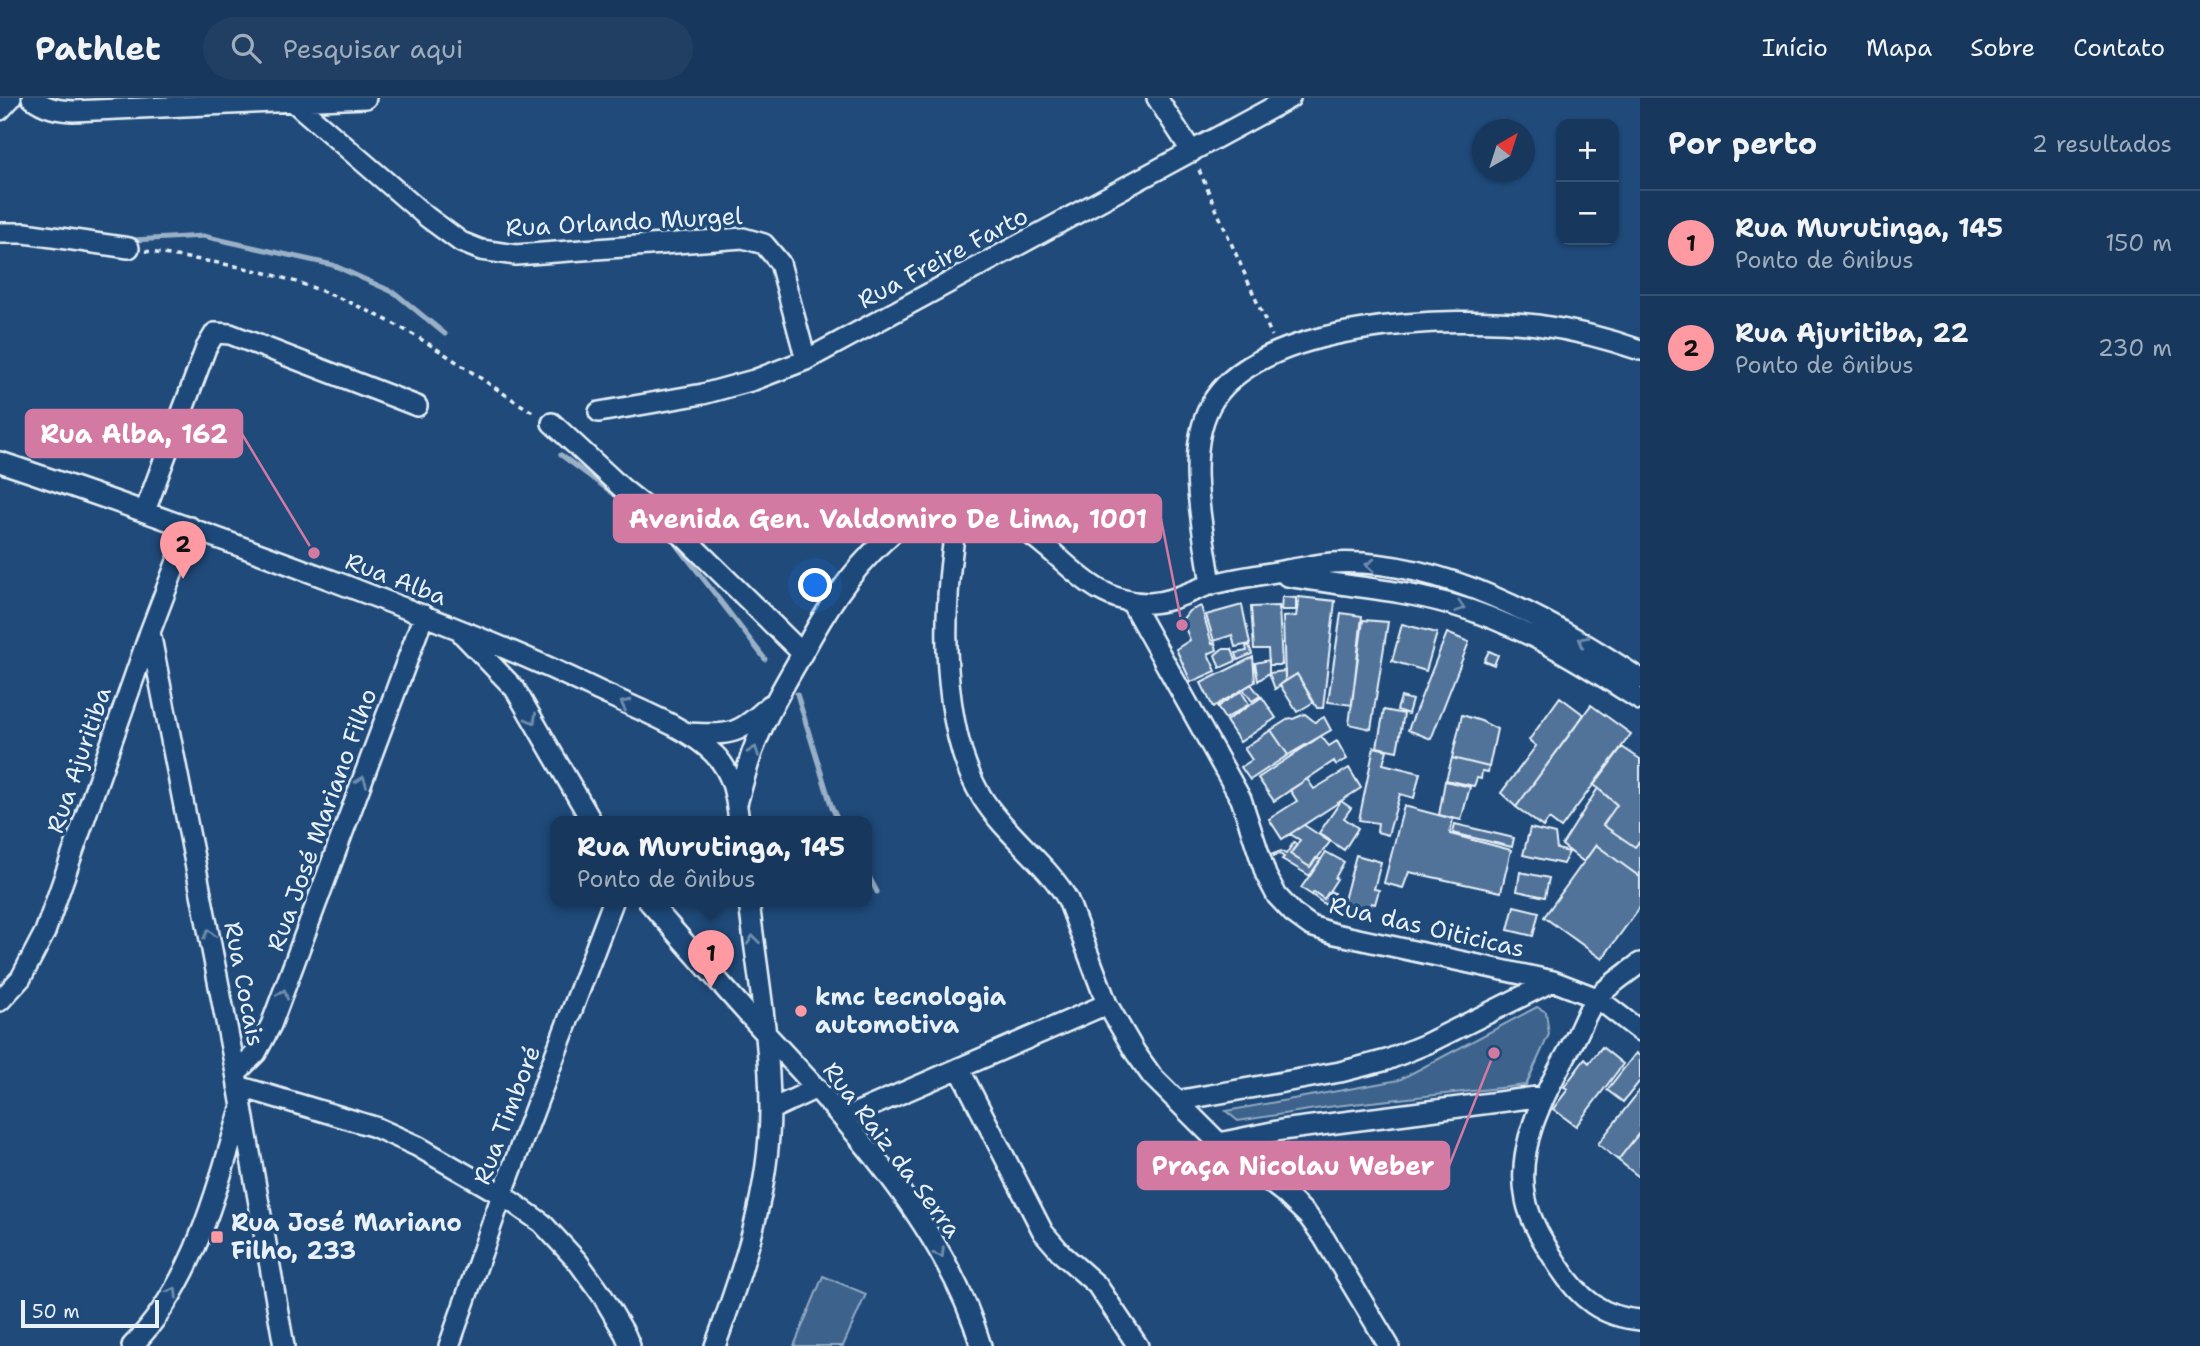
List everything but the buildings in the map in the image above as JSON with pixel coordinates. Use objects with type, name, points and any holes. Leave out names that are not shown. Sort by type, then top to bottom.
[{"type":"street","points":[[0,110],[11,98]]},
{"type":"street","points":[[32,98],[56,110],[73,111],[366,98]]},
{"type":"street","points":[[1157,98],[1192,152]]},
{"type":"street","name":"Rua Freire Farto","points":[[599,412],[702,394],[754,380],[806,360],[1290,98]]},
{"type":"street","name":"Rua Orlando Murgel","points":[[291,100],[427,217],[461,242],[481,250],[516,255],[743,239],[764,244],[780,262],[806,360]]},
{"type":"street","points":[[0,233],[25,233],[129,248]]},
{"type":"street","points":[[1211,585],[1196,468],[1200,436],[1209,407],[1225,385],[1246,368],[1278,351],[1329,334],[1454,320],[1547,327],[1598,335],[1640,350]]},
{"type":"street","points":[[145,511],[206,348],[215,333],[230,334],[416,406]]},
{"type":"street","points":[[552,423],[623,489],[684,537],[802,653]]},
{"type":"street","name":"Rua Alba","points":[[0,462],[190,527],[424,615],[540,663],[687,733]]},
{"type":"street","points":[[957,512],[947,597],[948,665],[956,724],[967,764],[982,798],[1014,838],[1061,887],[1107,1004],[1152,1076],[1219,1143],[1308,1216],[1389,1346]]},
{"type":"street","points":[[738,813],[753,750],[775,700],[846,582],[869,555],[912,516],[932,513],[982,515],[1013,525],[1031,534],[1091,585],[1114,598],[1131,602],[1168,600],[1211,585],[1332,563],[1380,565],[1429,576],[1479,591],[1530,612],[1587,643],[1640,678]]},
{"type":"street","name":"Rua Ajuritiba","points":[[0,1001],[21,978],[45,932],[150,632],[190,527]]},
{"type":"street","points":[[1273,573],[1334,585],[1422,597],[1482,614],[1580,662],[1640,700]]},
{"type":"street","name":"Rua das Oiticicas","points":[[1131,602],[1241,799],[1272,886],[1293,913],[1311,926],[1335,934],[1553,981],[1597,998],[1640,1031]]},
{"type":"street","name":"Rua José Mariano Filho","points":[[237,1079],[256,1053],[271,1025],[424,615]]},
{"type":"street","points":[[457,629],[515,689],[589,816]]},
{"type":"street","name":"Rua Cocais","points":[[150,632],[237,1079],[284,1346]]},
{"type":"street","points":[[515,689],[516,679],[520,674],[540,663]]},
{"type":"street","points":[[124,705],[142,695],[162,696]]},
{"type":"street","points":[[687,733],[721,735],[734,732],[752,722],[775,700]]},
{"type":"street","points":[[687,733],[714,754],[725,767],[732,783],[738,813]]},
{"type":"street","name":"Rua Timboré","points":[[449,1346],[502,1195],[611,907]]},
{"type":"street","name":"Rua Raiz da Serra","points":[[653,907],[844,1118],[913,1211],[946,1263],[966,1304],[980,1345]]},
{"type":"street","points":[[715,1346],[752,1234],[763,1183],[770,1110],[765,1032],[750,907]]},
{"type":"street","points":[[1640,963],[1597,998],[1544,1096],[1531,1131],[1524,1161],[1526,1199],[1533,1221],[1544,1244],[1576,1291],[1593,1306],[1613,1315],[1640,1320]]},
{"type":"street","points":[[735,999],[758,977]]},
{"type":"street","points":[[1177,1101],[1340,1072],[1387,1060],[1426,1044],[1553,981]]},
{"type":"street","points":[[844,1118],[1107,1004]]},
{"type":"street","points":[[959,1068],[1043,1232],[1063,1255],[1097,1285],[1138,1346]]},
{"type":"street","points":[[237,1079],[375,1127],[417,1146],[502,1195],[542,1223],[578,1262],[602,1295],[629,1346]]},
{"type":"street","points":[[770,1110],[817,1088]]},
{"type":"street","points":[[1219,1143],[1282,1130],[1544,1096]]},
{"type":"street","points":[[132,1346],[153,1324],[185,1272],[203,1230],[241,1107]]},
{"type":"path","points":[[1192,152],[1278,351]]},
{"type":"path","points":[[129,248],[265,273],[316,289],[414,335],[552,423]]},
{"type":"shaded area","points":[[1537,1007],[1546,1012],[1549,1034],[1526,1085],[1335,1106],[1238,1121],[1226,1111],[1399,1080]]},
{"type":"shaded area","points":[[823,1276],[866,1294],[843,1346],[794,1346]]},
{"type":"waterway","points":[[134,240],[203,236],[333,265],[395,293],[445,334]]},
{"type":"waterway","points":[[561,455],[618,497]]},
{"type":"waterway","points":[[671,537],[765,659]]},
{"type":"waterway","points":[[797,694],[836,816]]},
{"type":"waterway","points":[[872,882],[877,892]]},
{"type":"place","name":"Rua Alba, 162","points":[[314,553]]},
{"type":"place","name":"Rua Ajuritiba, 22","points":[[183,579]]},
{"type":"place","name":"Avenida Gen. Valdomiro De Lima, 1001","points":[[1182,625]]},
{"type":"place","name":"Rua Murutinga, 145","points":[[711,988]]},
{"type":"place","name":"kmc tecnologia automotiva","points":[[801,1011]]},
{"type":"place","name":"Praça Nicolau Weber","points":[[1494,1053]]},
{"type":"place","name":"Rua José Mariano Filho, 233","points":[[217,1237]]}]
